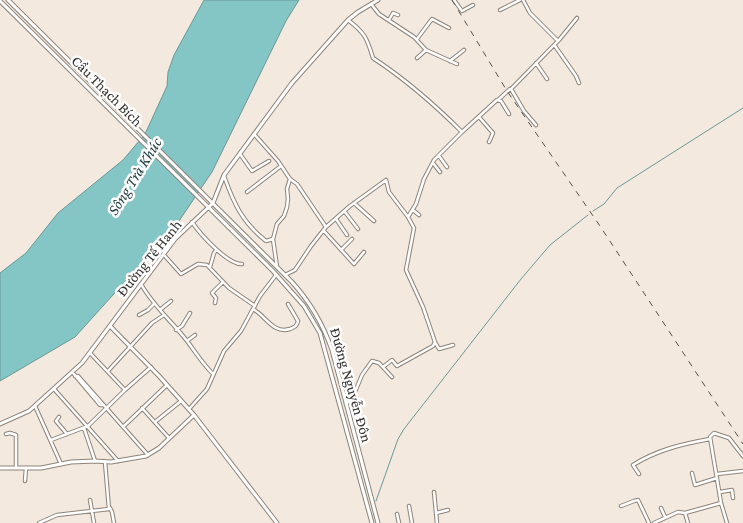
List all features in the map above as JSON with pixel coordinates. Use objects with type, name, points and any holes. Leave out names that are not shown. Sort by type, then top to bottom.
[{"type":"main road","name":"Cầu Thạch Bích","points":[[8,0],[212,203]]},
{"type":"main road","name":"Đường Tế Hanh","points":[[0,424],[20,416],[35,406],[74,374],[182,231],[212,203],[224,175],[292,83],[348,20],[378,0]]},
{"type":"main road","name":"Cầu Thạch Bích","points":[[0,1],[208,207]]},
{"type":"main road","name":"Đường Nguyễn Đôn","points":[[212,203],[301,292],[322,323],[332,350],[378,523]]},
{"type":"main road","name":"Đường Nguyễn Đôn","points":[[208,207],[304,306],[320,333],[372,523]]},
{"type":"main road","points":[[274,273],[277,267]]},
{"type":"main road","points":[[110,326],[189,409],[277,523]]},
{"type":"main road","points":[[0,468],[26,468],[95,461],[119,461],[148,455],[159,448],[194,415]]},
{"type":"main road","points":[[361,483],[367,482]]},
{"type":"street","points":[[454,0],[462,11],[473,5]]},
{"type":"street","points":[[500,10],[522,0],[530,13],[558,41]]},
{"type":"street","points":[[371,4],[379,14],[417,39],[426,50],[457,64]]},
{"type":"street","points":[[388,20],[393,13],[398,15]]},
{"type":"street","points":[[408,217],[413,210],[432,163],[462,132],[555,46],[577,18]]},
{"type":"street","points":[[417,39],[432,19],[449,28]]},
{"type":"street","points":[[348,20],[363,31],[373,58],[389,68],[438,108],[462,132]]},
{"type":"street","points":[[555,46],[576,76],[579,84]]},
{"type":"street","points":[[418,58],[426,50]]},
{"type":"street","points":[[450,61],[464,50]]},
{"type":"street","points":[[536,63],[547,79]]},
{"type":"street","points":[[511,88],[524,111],[536,125]]},
{"type":"street","points":[[497,100],[501,101],[509,114]]},
{"type":"street","points":[[479,117],[493,132],[489,142]]},
{"type":"street","points":[[254,134],[290,179],[297,184],[325,229],[354,264],[364,252]]},
{"type":"street","points":[[240,154],[252,171],[269,162]]},
{"type":"street","points":[[439,155],[447,167]]},
{"type":"street","points":[[432,163],[440,172]]},
{"type":"street","points":[[247,192],[281,166]]},
{"type":"street","points":[[224,175],[232,200],[243,219],[266,241],[273,239]]},
{"type":"street","points":[[277,267],[273,239],[277,224],[284,216],[287,207],[287,189],[290,179]]},
{"type":"street","points":[[285,275],[295,270],[325,229],[354,203],[386,180],[389,192],[408,217],[414,230],[406,270],[439,349],[452,345]]},
{"type":"street","points":[[354,203],[374,221]]},
{"type":"street","points":[[413,210],[419,215]]},
{"type":"street","points":[[345,212],[358,229]]},
{"type":"street","points":[[336,220],[347,235]]},
{"type":"street","points":[[192,222],[216,250],[236,264],[242,264]]},
{"type":"street","points":[[341,250],[352,239]]},
{"type":"street","points":[[210,267],[216,250]]},
{"type":"street","points":[[163,255],[181,274],[202,263],[210,267],[229,288],[254,307],[278,330],[284,331],[295,327],[298,321],[288,304]]},
{"type":"street","points":[[189,409],[207,390],[224,351],[241,331],[274,273]]},
{"type":"street","points":[[215,303],[216,298],[212,293],[223,282]]},
{"type":"street","points":[[141,284],[154,304],[161,309],[176,330],[187,341],[196,356],[213,374]]},
{"type":"street","points":[[161,309],[171,301]]},
{"type":"street","points":[[139,315],[154,304]]},
{"type":"street","points":[[176,330],[182,326],[190,314]]},
{"type":"street","points":[[108,371],[152,323],[164,315]]},
{"type":"street","points":[[187,341],[195,335]]},
{"type":"street","points":[[383,367],[392,360],[397,366],[433,346],[435,342]]},
{"type":"street","points":[[90,353],[125,390]]},
{"type":"street","points":[[346,404],[352,399],[360,379],[370,363],[376,361],[392,377]]},
{"type":"street","points":[[51,440],[88,426],[105,407],[151,368]]},
{"type":"street","points":[[74,374],[100,404],[124,426],[148,455]]},
{"type":"street","points":[[124,426],[167,385]]},
{"type":"street","points":[[54,389],[119,461]]},
{"type":"street","points":[[155,423],[181,401]]},
{"type":"street","points":[[35,406],[61,465]]},
{"type":"street","points":[[142,408],[169,438]]},
{"type":"street","points":[[59,416],[56,421],[67,434]]},
{"type":"street","points":[[84,428],[95,461]]},
{"type":"street","points":[[727,523],[721,503],[710,437],[714,433],[728,437],[743,456]]},
{"type":"street","points":[[6,434],[16,435],[16,468]]},
{"type":"street","points":[[639,474],[633,465],[661,451],[677,445],[710,439]]},
{"type":"street","points":[[105,462],[110,508],[114,523]]},
{"type":"street","points":[[25,481],[26,468]]},
{"type":"street","points":[[692,473],[695,485],[717,476],[743,471]]},
{"type":"street","points":[[720,492],[732,490],[733,498]]},
{"type":"street","points":[[434,492],[437,523]]},
{"type":"street","points":[[90,500],[94,523]]},
{"type":"street","points":[[621,506],[638,500],[649,523]]},
{"type":"street","points":[[654,523],[678,512],[685,513],[721,503]]},
{"type":"street","points":[[409,506],[412,523]]},
{"type":"street","points":[[39,523],[57,515],[93,512],[110,508]]},
{"type":"street","points":[[661,508],[665,517]]},
{"type":"street","points":[[436,513],[448,510]]},
{"type":"street","points":[[685,513],[688,523]]},
{"type":"street","points":[[397,514],[399,523]]},
{"type":"water","name":"Sông Trà Khúc","points":[[204,0],[299,0],[286,21],[212,172],[177,224],[75,337],[0,381],[0,273],[26,253],[58,213],[123,160],[145,134],[167,86],[168,72],[174,55]]},
{"type":"waterway","points":[[593,211],[604,204],[617,188],[743,108]]},
{"type":"waterway","points":[[376,501],[398,439],[404,429],[521,279],[550,245],[588,215]]},
{"type":"railway","points":[[452,0],[507,91],[600,226],[743,444]]}]
